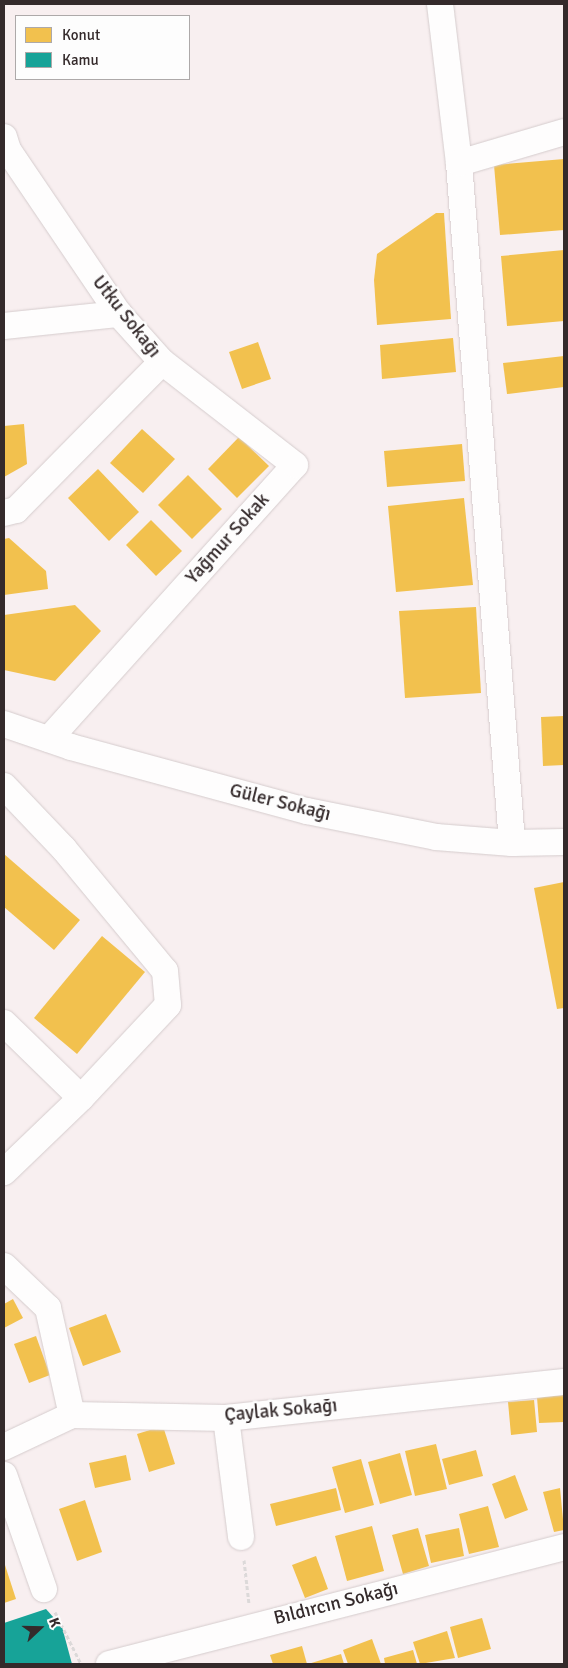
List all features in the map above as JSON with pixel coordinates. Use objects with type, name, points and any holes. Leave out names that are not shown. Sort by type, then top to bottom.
[{"type":"street","points":[[440,4],[459,163],[512,843]]},
{"type":"street","points":[[459,163],[564,132]]},
{"type":"street","name":"Utku Sokağı","points":[[4,137],[8,150],[119,314],[162,362],[16,510],[4,513]]},
{"type":"street","points":[[4,326],[119,314]]},
{"type":"street","name":"Yağmur Sokak","points":[[49,739],[294,465],[162,362]]},
{"type":"street","name":"Güler Sokağı","points":[[4,724],[71,748],[307,811],[436,837],[512,843],[564,842]]},
{"type":"street","points":[[4,786],[64,849],[165,971],[168,1005],[80,1098],[4,1172]]},
{"type":"street","points":[[4,1023],[80,1098]]},
{"type":"street","points":[[4,1266],[48,1308],[72,1414]]},
{"type":"street","name":"Çaylak Sokağı","points":[[4,1447],[72,1414],[226,1418],[564,1382]]},
{"type":"street","points":[[226,1418],[241,1537]]},
{"type":"street","points":[[4,1475],[44,1589]]},
{"type":"street","name":"Bıldırcın Sokağı","points":[[111,1664],[251,1625],[564,1547]]},
{"type":"path","points":[[241,1537],[251,1625]]},
{"type":"path","points":[[44,1589],[81,1664]]},
{"type":"building: Konut","points":[[564,159],[564,230],[500,235],[494,165]]},
{"type":"building: Konut","points":[[436,213],[444,213],[451,319],[377,325],[374,280],[377,254]]},
{"type":"building: Konut","points":[[564,250],[564,321],[507,326],[501,256]]},
{"type":"building: Konut","points":[[453,338],[456,372],[382,379],[380,345]]},
{"type":"building: Konut","points":[[258,342],[271,379],[242,389],[229,352]]},
{"type":"building: Konut","points":[[564,356],[564,387],[507,394],[503,363]]},
{"type":"building: Konut","points":[[24,424],[27,464],[4,477],[4,426]]},
{"type":"building: Konut","points":[[142,429],[175,459],[143,493],[110,463]]},
{"type":"building: Konut","points":[[239,437],[269,466],[237,498],[208,469]]},
{"type":"building: Konut","points":[[462,444],[465,481],[387,487],[384,451]]},
{"type":"building: Konut","points":[[98,469],[139,512],[109,541],[68,498]]},
{"type":"building: Konut","points":[[188,475],[222,509],[192,539],[158,505]]},
{"type":"building: Konut","points":[[464,498],[473,585],[396,592],[388,506]]},
{"type":"building: Konut","points":[[151,520],[182,551],[156,576],[126,545]]},
{"type":"building: Konut","points":[[9,538],[46,571],[48,589],[4,595],[4,539]]},
{"type":"building: Konut","points":[[75,605],[101,631],[55,681],[4,670],[4,615]]},
{"type":"building: Konut","points":[[476,607],[481,693],[405,698],[399,611]]},
{"type":"building: Konut","points":[[564,716],[564,765],[543,766],[541,717]]},
{"type":"building: Konut","points":[[4,854],[80,920],[54,950],[4,907]]},
{"type":"building: Konut","points":[[564,882],[564,1008],[557,1009],[534,888]]},
{"type":"building: Konut","points":[[102,936],[145,972],[77,1054],[34,1018]]},
{"type":"building: Konut","points":[[13,1299],[23,1318],[4,1328],[4,1304]]},
{"type":"building: Konut","points":[[106,1314],[121,1352],[83,1366],[69,1328]]},
{"type":"building: Konut","points":[[36,1336],[50,1375],[29,1383],[14,1344]]},
{"type":"building: Konut","points":[[564,1395],[564,1422],[539,1423],[537,1397]]},
{"type":"building: Konut","points":[[534,1400],[537,1432],[511,1435],[508,1402]]},
{"type":"building: Konut","points":[[163,1426],[175,1464],[149,1472],[137,1434]]},
{"type":"building: Konut","points":[[436,1444],[447,1489],[415,1496],[405,1451]]},
{"type":"building: Konut","points":[[476,1450],[483,1476],[449,1485],[442,1459]]},
{"type":"building: Konut","points":[[400,1453],[412,1495],[380,1504],[368,1462]]},
{"type":"building: Konut","points":[[126,1455],[131,1480],[95,1488],[89,1463]]},
{"type":"building: Konut","points":[[361,1459],[374,1505],[345,1513],[332,1467]]},
{"type":"building: Konut","points":[[515,1475],[528,1510],[505,1519],[492,1484]]},
{"type":"building: Konut","points":[[336,1488],[341,1510],[276,1526],[270,1504]]},
{"type":"building: Konut","points":[[560,1488],[564,1530],[554,1532],[543,1492]]},
{"type":"building: Konut","points":[[85,1500],[102,1552],[77,1561],[59,1509]]},
{"type":"building: Konut","points":[[488,1506],[499,1547],[469,1554],[459,1514]]},
{"type":"building: Konut","points":[[372,1526],[384,1571],[347,1581],[335,1536]]},
{"type":"building: Konut","points":[[418,1528],[429,1566],[403,1574],[392,1535]]},
{"type":"building: Konut","points":[[459,1528],[464,1556],[431,1563],[425,1535]]},
{"type":"building: Konut","points":[[316,1556],[328,1589],[305,1598],[292,1565]]},
{"type":"building: Konut","points":[[4,1562],[16,1599],[4,1603]]},
{"type":"building: Konut","points":[[482,1618],[491,1649],[458,1658],[450,1627]]},
{"type":"building: Konut","points":[[447,1631],[455,1658],[420,1664],[413,1642]]},
{"type":"building: Konut","points":[[372,1639],[381,1664],[348,1664],[343,1650]]},
{"type":"building: Konut","points":[[302,1646],[307,1664],[273,1664],[270,1655]]},
{"type":"building: Konut","points":[[413,1650],[417,1664],[385,1664],[384,1658]]},
{"type":"building: Konut","points":[[341,1654],[344,1664],[308,1664]]},
{"type":"building: Kamu","points":[[46,1609],[62,1627],[72,1664],[4,1664],[4,1623]]}]
